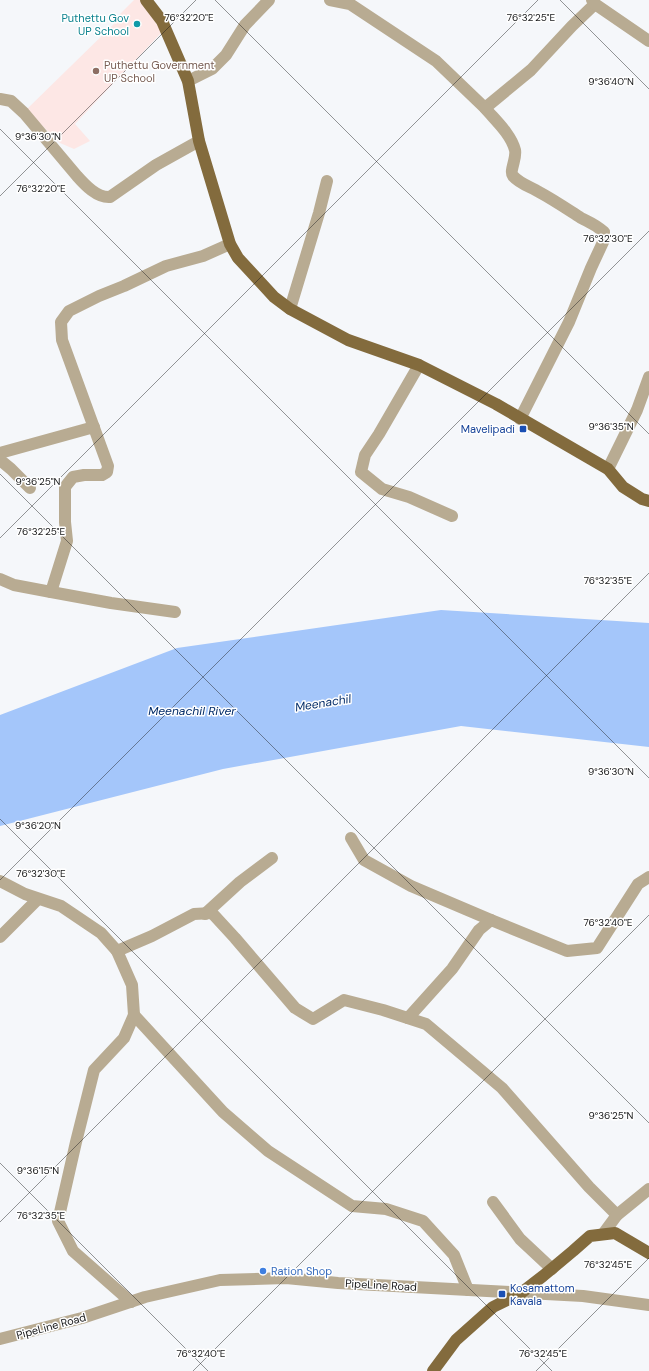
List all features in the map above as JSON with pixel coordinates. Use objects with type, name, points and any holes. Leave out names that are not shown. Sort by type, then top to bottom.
[{"type":"main road","points":[[146,0],[162,21],[188,81],[199,141],[230,244],[238,258],[274,297],[290,309],[348,340],[419,365],[496,404],[608,469],[623,487],[642,500],[649,501]]},
{"type":"main road","points":[[433,1371],[456,1340],[493,1307],[521,1293],[552,1269],[590,1236],[615,1233],[649,1253]]},
{"type":"street","points":[[188,81],[212,69],[226,55],[245,25],[269,0]]},
{"type":"street","points":[[330,0],[350,4],[436,61],[485,108],[508,136],[515,149],[516,155],[511,173],[512,176],[528,188],[538,191],[583,219],[596,224],[604,232],[604,240],[569,322],[520,419]]},
{"type":"street","points":[[485,108],[531,70],[594,2],[649,41]]},
{"type":"street","points":[[0,99],[10,101],[24,112],[86,186],[105,198],[110,197],[156,165],[199,141]]},
{"type":"street","points":[[290,309],[327,181]]},
{"type":"street","points":[[51,592],[67,542],[65,522],[65,488],[73,477],[84,475],[102,476],[107,472],[108,466],[62,340],[62,322],[69,311],[99,296],[166,266],[203,256],[230,244]]},
{"type":"street","points":[[419,365],[379,434],[365,455],[361,472],[382,489],[409,497],[452,516]]},
{"type":"street","points":[[608,469],[637,410],[649,377]]},
{"type":"street","points":[[0,453],[94,427]]},
{"type":"street","points":[[0,460],[30,488]]},
{"type":"street","points":[[0,579],[14,585],[111,604],[175,612]]},
{"type":"street","points":[[350,838],[364,860],[411,886],[567,952],[597,948],[638,884],[649,877]]},
{"type":"street","points":[[205,914],[240,882],[272,858]]},
{"type":"street","points":[[0,881],[25,894],[61,906],[101,933],[117,951],[132,985],[134,1015],[124,1038],[94,1070],[58,1221],[73,1251],[131,1302]]},
{"type":"street","points":[[0,937],[38,899]]},
{"type":"street","points":[[117,951],[152,936],[194,914],[212,913],[295,1008],[313,1019],[344,1000],[426,1024],[502,1088],[589,1187],[617,1216]]},
{"type":"street","points":[[408,1018],[452,968],[479,930],[490,920]]},
{"type":"street","points":[[134,1015],[223,1112],[268,1151],[352,1206],[386,1209],[424,1221],[454,1255],[468,1290]]},
{"type":"street","points":[[603,1234],[617,1216],[649,1190]]},
{"type":"street","points":[[493,1202],[520,1239],[552,1269]]},
{"type":"street","name":"PipeLine Road","points":[[0,1339],[82,1318],[144,1297],[220,1280],[278,1278],[338,1283],[583,1296],[649,1305]]},
{"type":"shaded area","name":"Puthettu Government UP School","points":[[134,0],[140,0],[162,32],[75,124],[90,141],[74,149],[60,143],[26,110],[115,23],[117,17]]},
{"type":"water","name":"Meenachil River","points":[[441,610],[649,623],[649,747],[461,726],[223,769],[0,826],[0,715],[177,648]]},
{"type":"place","name":"Puthettu Gov UP School","points":[[137,24]]},
{"type":"place","name":"Puthettu Government UP School","points":[[96,71]]},
{"type":"place","name":"Mavelipadi","points":[[523,429]]},
{"type":"place","name":"Ration Shop","points":[[263,1271]]},
{"type":"place","name":"Kosamattom Kavala","points":[[502,1294]]},
{"type":"water label","name":"Meenachil","points":[[323,703]]}]
